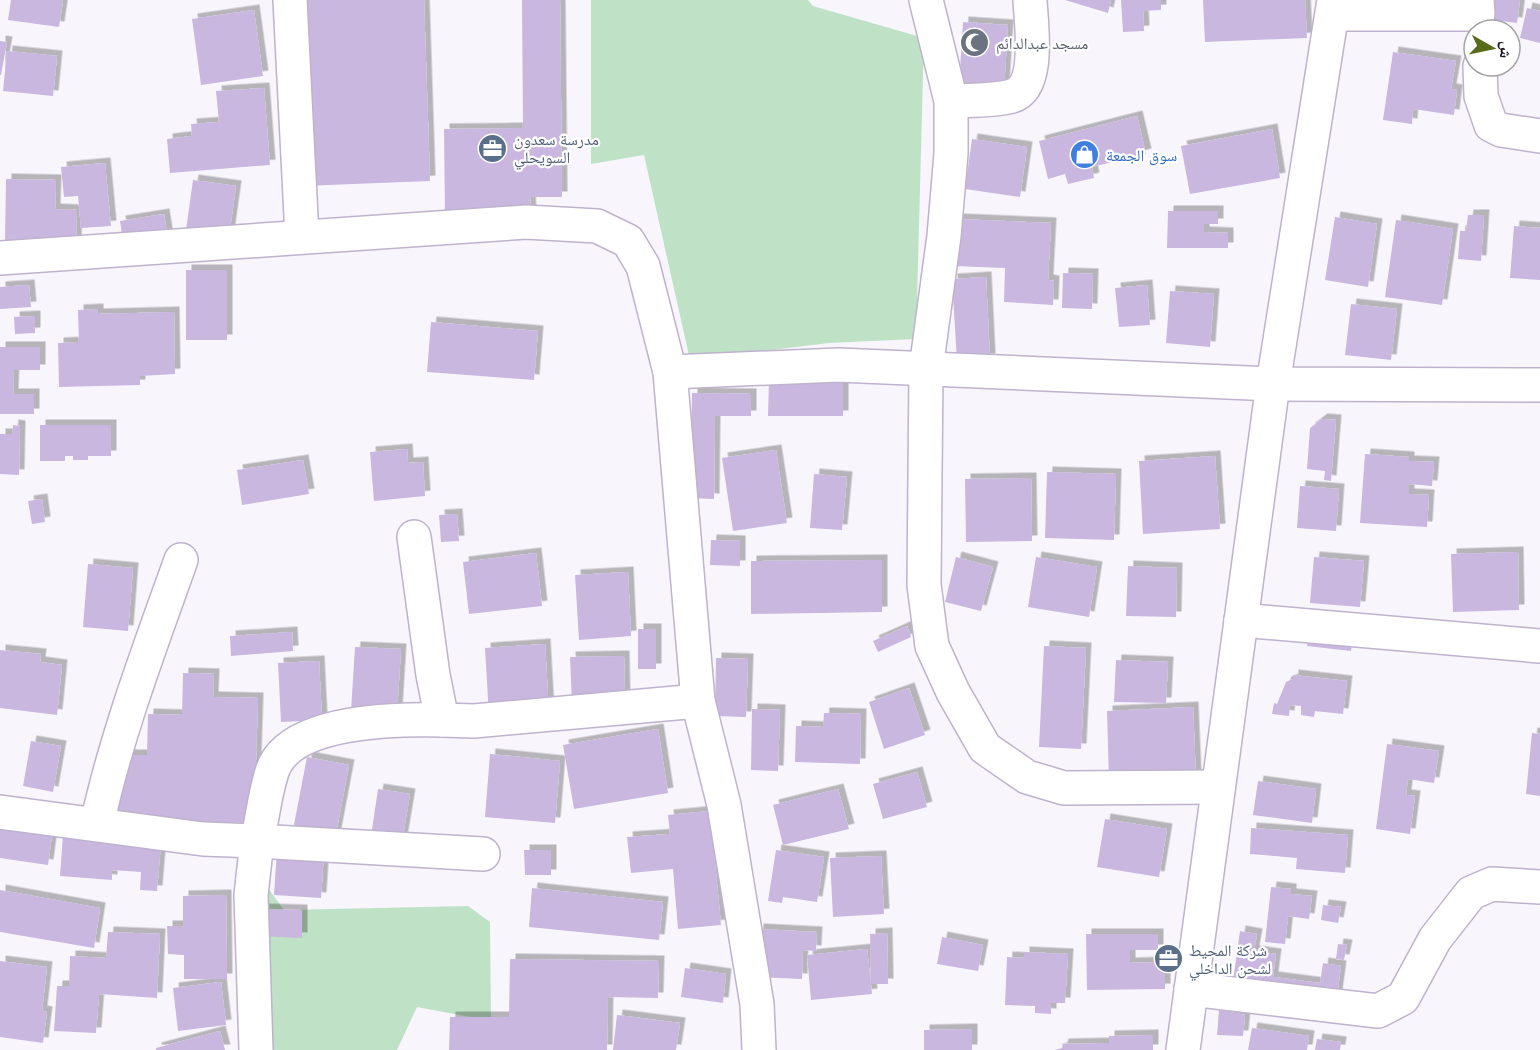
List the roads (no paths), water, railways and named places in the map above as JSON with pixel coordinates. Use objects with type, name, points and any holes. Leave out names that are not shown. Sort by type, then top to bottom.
[{"type":"street","points":[[290,0],[302,236]]},
{"type":"street","points":[[926,0],[951,101],[951,154],[944,236],[926,369],[924,585],[932,646],[952,692],[985,748],[1027,777],[1064,788],[1218,787]]},
{"type":"street","points":[[951,101],[1014,95],[1023,87],[1030,78],[1032,52],[1030,0]]},
{"type":"street","points":[[1183,1050],[1273,384],[1334,7],[1478,15]]},
{"type":"street","points":[[1480,78],[1481,96],[1491,125],[1501,130],[1540,136]]},
{"type":"street","points":[[0,258],[526,222],[597,226],[628,241],[643,266],[670,372],[698,701],[726,816],[757,1004],[759,1050]]},
{"type":"street","points":[[670,372],[839,365],[1273,384],[1540,386]]},
{"type":"street","points":[[414,537],[442,720]]},
{"type":"street","points":[[97,824],[109,770],[135,688],[181,560]]},
{"type":"street","points":[[1240,620],[1540,646]]},
{"type":"street","points":[[256,1050],[251,895],[256,840],[274,767],[296,742],[333,728],[388,719],[474,721],[698,701]]},
{"type":"street","points":[[0,812],[203,838],[483,854]]},
{"type":"street","points":[[1191,988],[1378,1011],[1403,998],[1435,939],[1471,893],[1492,884],[1540,887]]},
{"type":"place","name":"مسجد عبدالدائم","points":[[975,43]]},
{"type":"place","name":"مدرسة سعدون السويحلي","points":[[493,148]]},
{"type":"place","name":"سوق الجمعة","points":[[1085,155]]},
{"type":"place","name":"شركة المحيط لشحن الداخلي","points":[[1168,959]]}]
